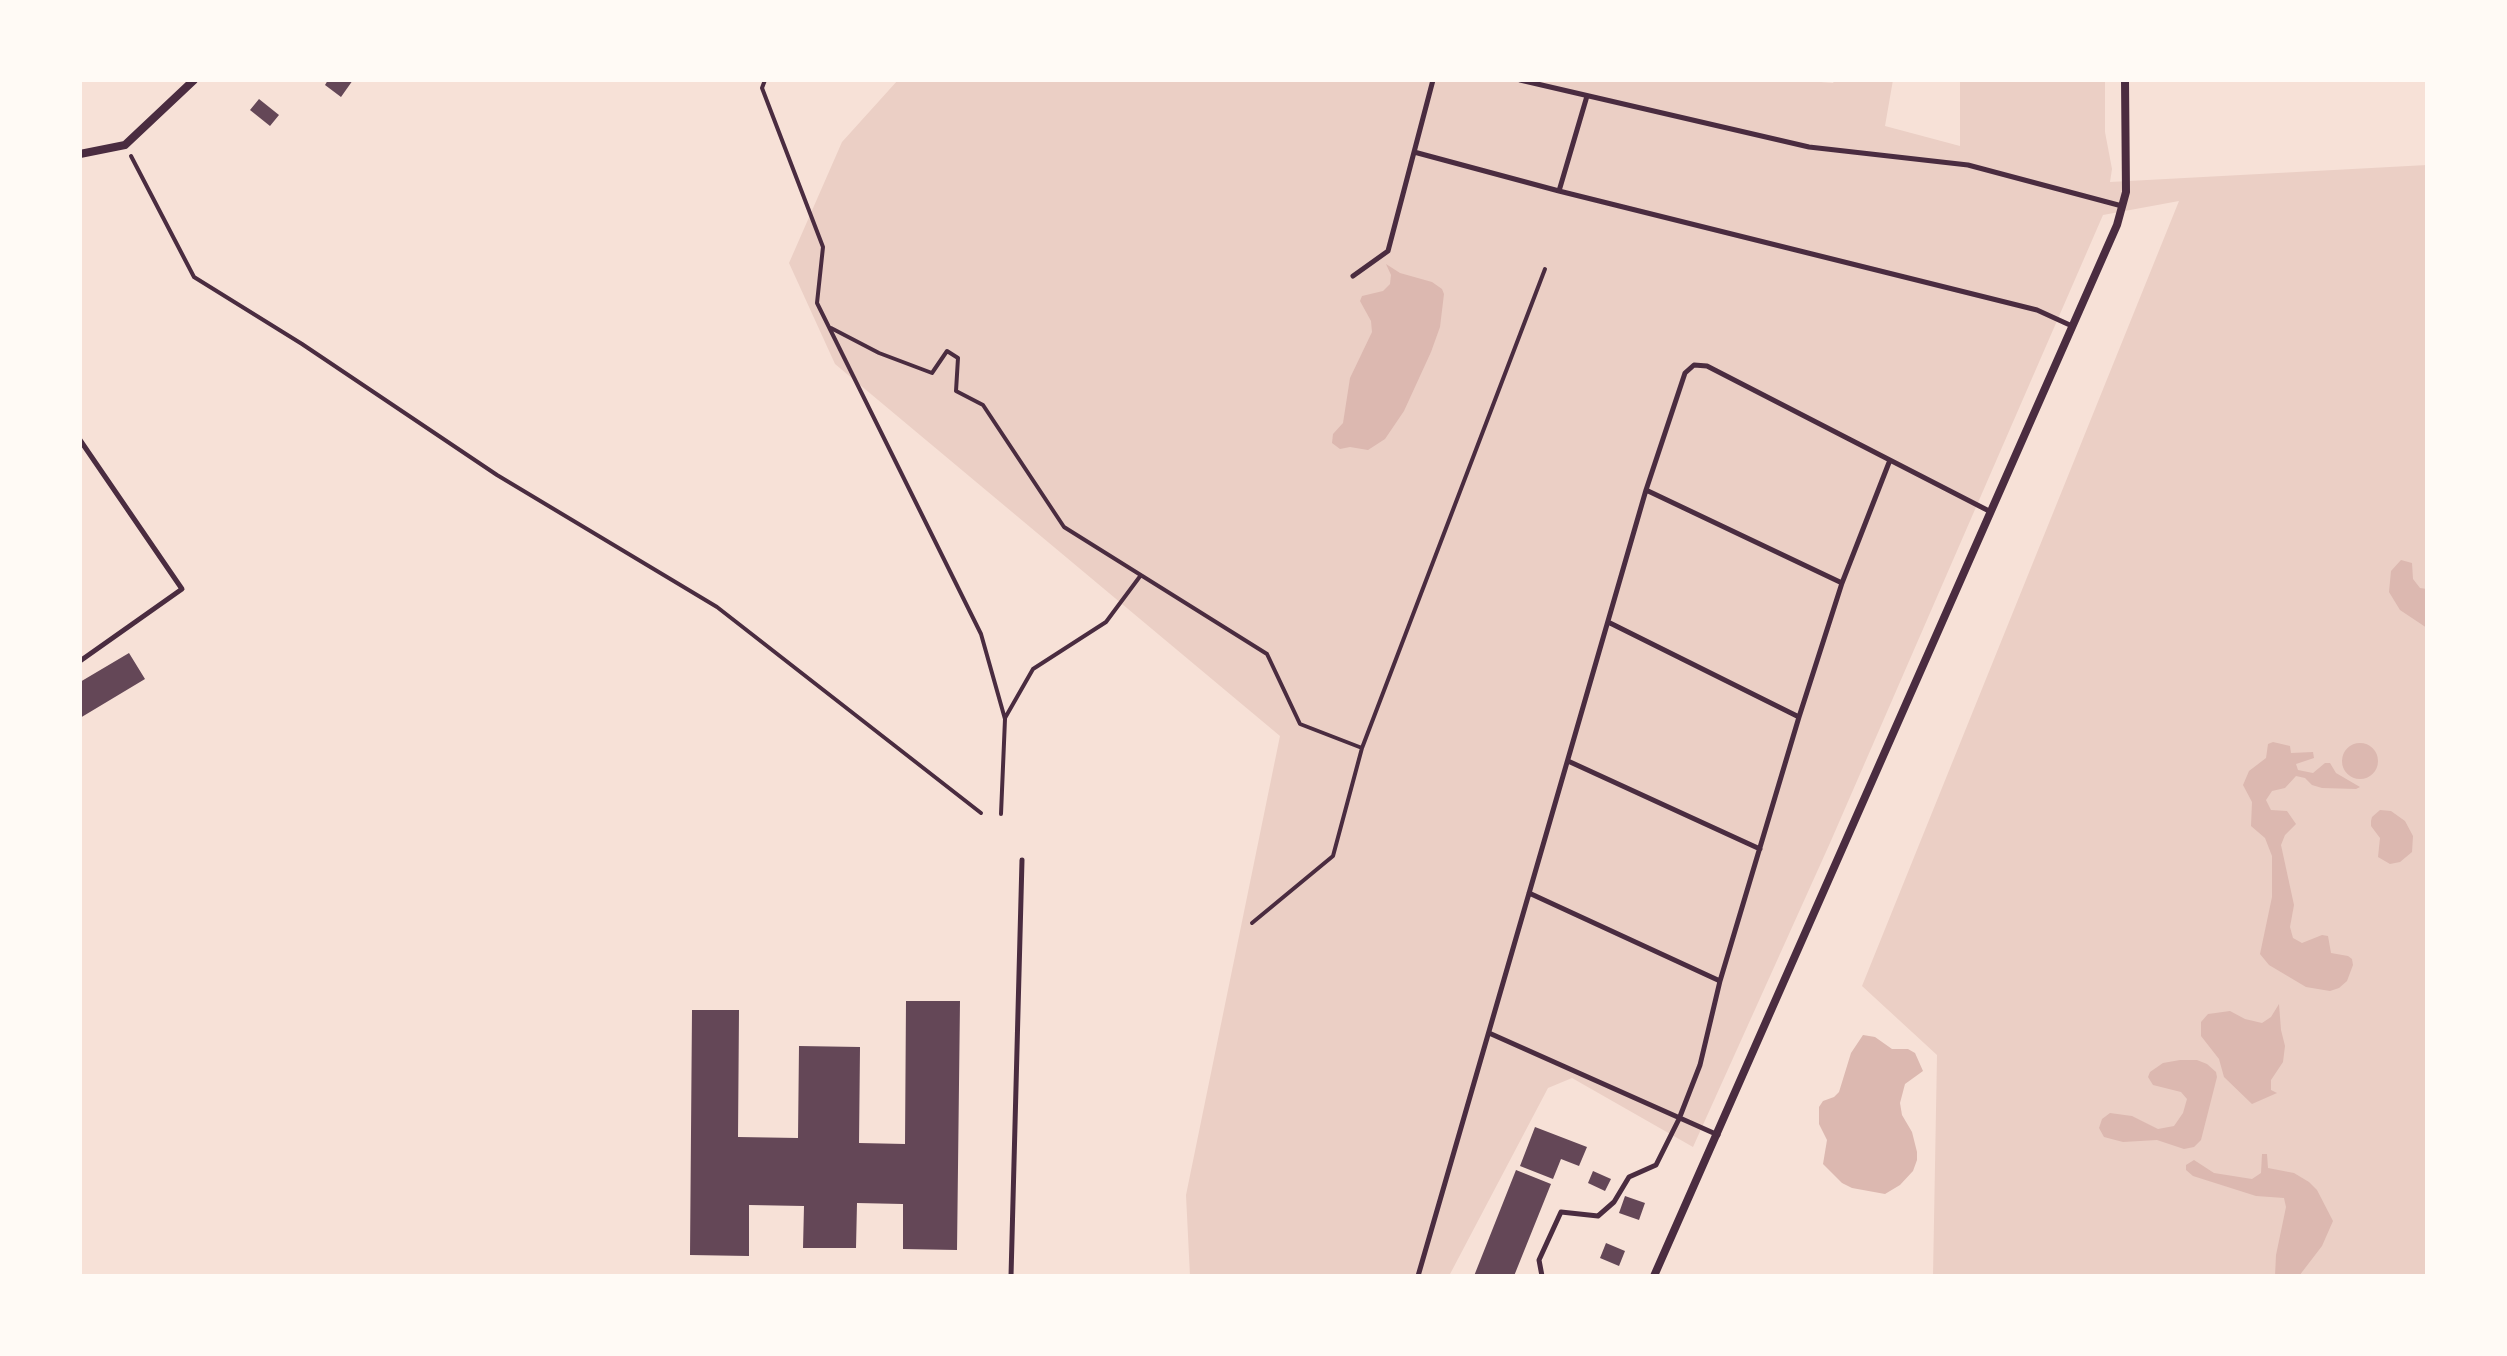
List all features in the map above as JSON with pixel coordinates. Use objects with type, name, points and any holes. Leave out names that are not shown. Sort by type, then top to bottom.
[{"type":"street","points":[[80,154],[125,145],[194,80]]},
{"type":"street","points":[[1654,1276],[2074,327],[2123,206],[2127,160],[2125,80]]},
{"type":"lane","points":[[1353,276],[1388,251],[1433,80]]},
{"type":"lane","points":[[1520,80],[1809,147],[1968,165],[2123,206]]},
{"type":"lane","points":[[1559,191],[1587,96]]},
{"type":"lane","points":[[1414,152],[2037,310],[2074,327]]},
{"type":"lane","points":[[1418,1276],[1646,490],[1685,373],[1694,365],[1707,366],[1991,513]]},
{"type":"lane","points":[[80,440],[182,589],[80,661]]},
{"type":"lane","points":[[1542,1276],[1539,1260],[1561,1212],[1598,1216],[1614,1202],[1629,1177],[1656,1165],[1679,1119],[1700,1065],[1720,981],[1799,717],[1842,583],[1890,460]]},
{"type":"lane","points":[[1646,490],[1842,583]]},
{"type":"lane","points":[[1608,622],[1799,717]]},
{"type":"lane","points":[[1568,761],[1760,849]]},
{"type":"lane","points":[[1011,1276],[1022,860]]},
{"type":"lane","points":[[1529,893],[1720,981]]},
{"type":"lane","points":[[1489,1033],[1718,1135]]},
{"type":"path","points":[[765,80],[762,88],[823,247],[817,303],[981,634],[1005,719],[1001,814]]},
{"type":"path","points":[[125,145],[194,277],[302,344],[497,475],[717,607],[981,813]]},
{"type":"path","points":[[1252,923],[1333,856],[1362,748],[1545,269]]},
{"type":"path","points":[[829,327],[879,353],[932,373],[947,351],[958,358],[956,391],[983,405],[1064,527],[1267,654],[1300,724],[1362,748]]},
{"type":"path","points":[[1005,719],[1033,669],[1106,622],[1141,575]]},
{"type":"shaded area","points":[[898,80],[1797,80],[1833,83],[1835,80],[1893,80],[1885,126],[1960,146],[1960,80],[2105,80],[2105,132],[2112,169],[2110,182],[2427,165],[2427,1276],[1933,1276],[1937,1055],[1862,986],[2179,201],[2103,215],[1830,843],[1693,1147],[1572,1078],[1548,1088],[1449,1276],[1190,1276],[1186,1195],[1280,736],[835,364],[789,263],[842,142]]},
{"type":"shaded area","points":[[1386,264],[1400,273],[1432,282],[1442,289],[1440,327],[1404,411],[1385,439],[1368,450],[1340,449],[1332,443],[1333,434],[1343,423],[1350,378],[1372,332],[1371,321],[1360,301],[1362,296],[1383,291],[1390,284],[1391,275]]},
{"type":"shaded area","points":[[2401,560],[2412,563],[2413,579],[2420,588],[2427,589],[2427,628],[2400,610],[2389,592],[2391,571]]},
{"type":"shaded area","points":[[2273,742],[2290,746],[2291,753],[2313,752],[2314,758],[2296,764],[2298,770],[2313,773],[2325,763],[2330,763],[2336,773],[2360,787],[2322,788],[2296,776],[2285,788],[2272,791],[2266,800],[2271,810],[2287,811],[2296,824],[2285,835],[2281,845],[2294,905],[2290,927],[2293,938],[2302,943],[2322,935],[2328,936],[2331,953],[2352,959],[2347,981],[2330,991],[2306,987],[2269,965],[2260,954],[2272,897],[2272,856],[2265,838],[2251,826],[2252,802],[2243,785],[2249,771],[2266,758],[2268,744]]},
{"type":"shaded area","points":[[2360,743],[2372,749],[2378,761],[2372,773],[2360,779],[2348,773],[2342,761],[2348,749]]},
{"type":"shaded area","points":[[2380,810],[2391,811],[2405,821],[2413,836],[2412,852],[2400,862],[2390,864],[2378,857],[2380,838],[2371,821]]},
{"type":"shaded area","points":[[2279,1004],[2285,1046],[2283,1062],[2271,1080],[2271,1090],[2277,1093],[2252,1104],[2224,1077],[2219,1059],[2201,1036],[2201,1022],[2208,1014],[2230,1011],[2262,1023],[2271,1017]]},
{"type":"shaded area","points":[[1863,1035],[1875,1037],[1892,1049],[1908,1049],[1915,1053],[1923,1071],[1905,1084],[1900,1103],[1902,1115],[1912,1132],[1917,1160],[1913,1171],[1900,1185],[1885,1194],[1852,1188],[1842,1183],[1823,1164],[1827,1140],[1819,1124],[1819,1107],[1839,1092],[1851,1053]]},
{"type":"shaded area","points":[[2197,1060],[2216,1072],[2201,1140],[2194,1147],[2184,1149],[2157,1140],[2123,1142],[2104,1137],[2099,1128],[2102,1119],[2110,1113],[2132,1116],[2158,1129],[2174,1126],[2183,1113],[2187,1099],[2181,1092],[2153,1085],[2148,1077],[2163,1063]]},
{"type":"shaded area","points":[[2262,1154],[2267,1154],[2268,1168],[2294,1173],[2309,1182],[2317,1190],[2333,1221],[2322,1246],[2299,1276],[2275,1276],[2286,1207],[2284,1198],[2256,1196],[2193,1176],[2186,1170],[2186,1165],[2194,1160],[2214,1173],[2252,1179],[2261,1173]]},
{"type":"building","points":[[328,80],[353,80],[341,97],[325,85]]},
{"type":"building","points":[[259,99],[279,115],[270,126],[250,110]]},
{"type":"building","points":[[129,653],[145,679],[80,718],[80,682]]},
{"type":"building","points":[[906,1001],[960,1001],[957,1250],[903,1249],[903,1204],[857,1203],[856,1248],[803,1248],[804,1206],[749,1205],[749,1256],[690,1255],[692,1010],[739,1010],[738,1137],[798,1138],[799,1046],[860,1047],[859,1143],[905,1144]]},
{"type":"building","points":[[1535,1127],[1587,1147],[1579,1166],[1561,1159],[1553,1179],[1520,1166]]},
{"type":"building","points":[[1516,1170],[1551,1184],[1514,1276],[1474,1276]]},
{"type":"building","points":[[1593,1171],[1611,1179],[1605,1191],[1588,1183]]},
{"type":"building","points":[[1625,1196],[1645,1203],[1639,1220],[1619,1213]]},
{"type":"building","points":[[1606,1243],[1625,1251],[1619,1266],[1600,1258]]}]
